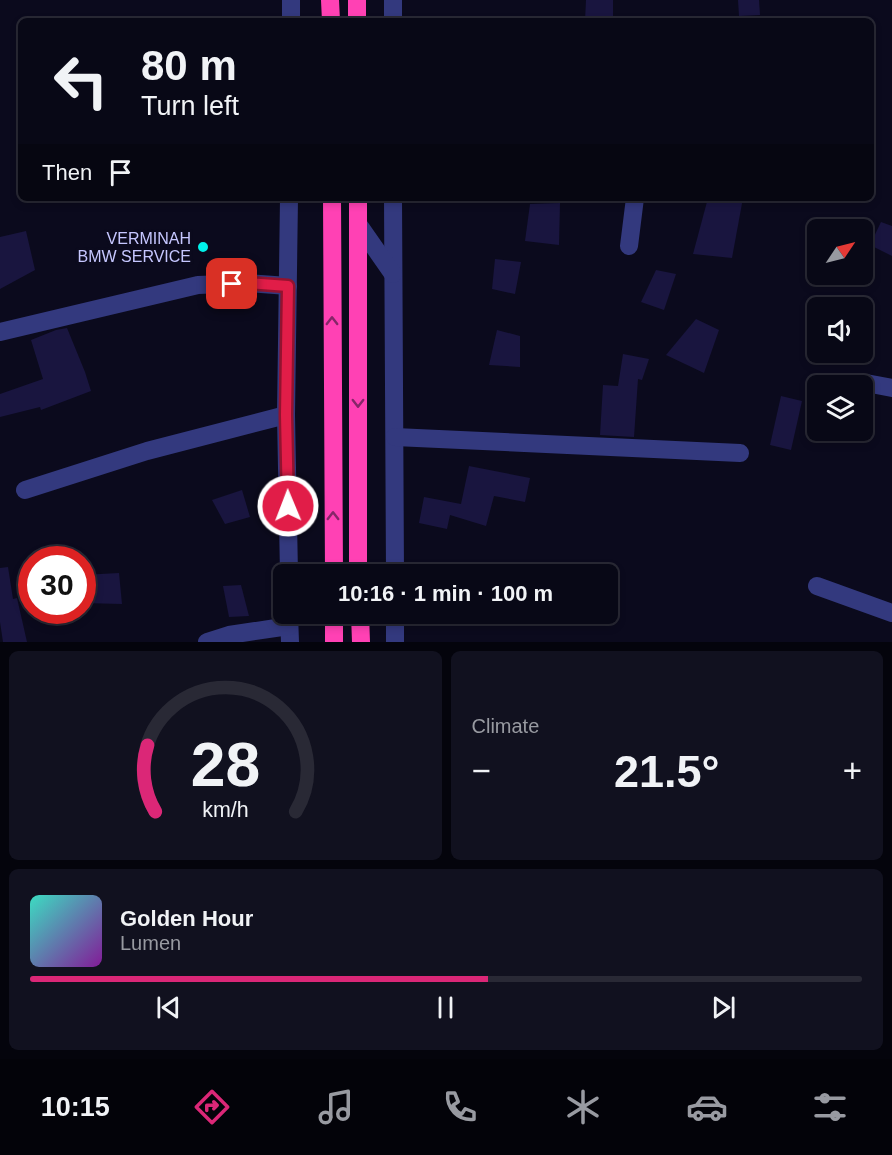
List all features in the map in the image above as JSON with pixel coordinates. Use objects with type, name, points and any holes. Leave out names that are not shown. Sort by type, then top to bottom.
[{"type":"highway","points":[[330,0],[331,18]]},
{"type":"highway","points":[[357,0],[357,18]]},
{"type":"highway","points":[[332,201],[334,564]]},
{"type":"highway","points":[[358,201],[358,564]]},
{"type":"highway","points":[[334,624],[334,642]]},
{"type":"highway","points":[[360,624],[361,642]]},
{"type":"street","points":[[291,0],[291,18]]},
{"type":"street","points":[[393,0],[393,18]]},
{"type":"street","points":[[289,564],[286,415],[290,201]]},
{"type":"street","points":[[393,201],[395,564]]},
{"type":"street","points":[[628,246],[635,201]]},
{"type":"street","points":[[358,224],[393,274]]},
{"type":"street","points":[[0,332],[198,285],[248,283],[288,286]]},
{"type":"street","points":[[873,384],[892,388]]},
{"type":"street","points":[[25,490],[147,451],[286,415]]},
{"type":"street","points":[[395,437],[740,453]]},
{"type":"street","points":[[817,586],[892,613]]},
{"type":"street","points":[[395,624],[395,642]]},
{"type":"street","points":[[207,642],[229,635],[290,627]]},
{"type":"building","points":[[586,0],[613,0],[613,18],[585,18]]},
{"type":"building","points":[[738,0],[759,0],[760,15],[739,16]]},
{"type":"building","points":[[707,201],[742,201],[732,258],[693,254]]},
{"type":"building","points":[[560,203],[559,245],[525,241],[530,204]]},
{"type":"building","points":[[881,222],[892,226],[892,256],[873,246],[873,239]]},
{"type":"building","points":[[26,231],[35,270],[0,289],[0,237]]},
{"type":"building","points":[[495,259],[521,262],[515,294],[492,289]]},
{"type":"building","points":[[656,270],[676,274],[664,310],[641,302]]},
{"type":"building","points":[[696,319],[719,330],[704,373],[666,355]]},
{"type":"building","points":[[67,328],[91,391],[41,410],[40,407],[0,417],[0,394],[43,379],[31,340]]},
{"type":"building","points":[[497,330],[520,336],[520,367],[489,365]]},
{"type":"building","points":[[623,354],[649,359],[642,380],[638,379],[634,437],[600,435],[603,385],[618,386]]},
{"type":"building","points":[[781,396],[802,401],[791,450],[770,445]]},
{"type":"building","points":[[469,466],[530,478],[525,502],[494,496],[486,526],[450,515],[447,529],[419,523],[424,497],[461,504]]},
{"type":"building","points":[[242,490],[250,517],[225,524],[212,500]]},
{"type":"building","points":[[8,567],[13,599],[17,598],[18,602],[18,624],[23,624],[27,642],[3,642],[0,622],[0,568]]},
{"type":"building","points":[[119,573],[122,604],[96,603],[96,574]]},
{"type":"building","points":[[241,585],[249,616],[229,617],[223,586]]},
{"type":"place","name":"VERMINAH BMW SERVICE","points":[[203,247]]},
{"type":"route","points":[[232,284],[288,286],[286,415],[288,506]]}]
